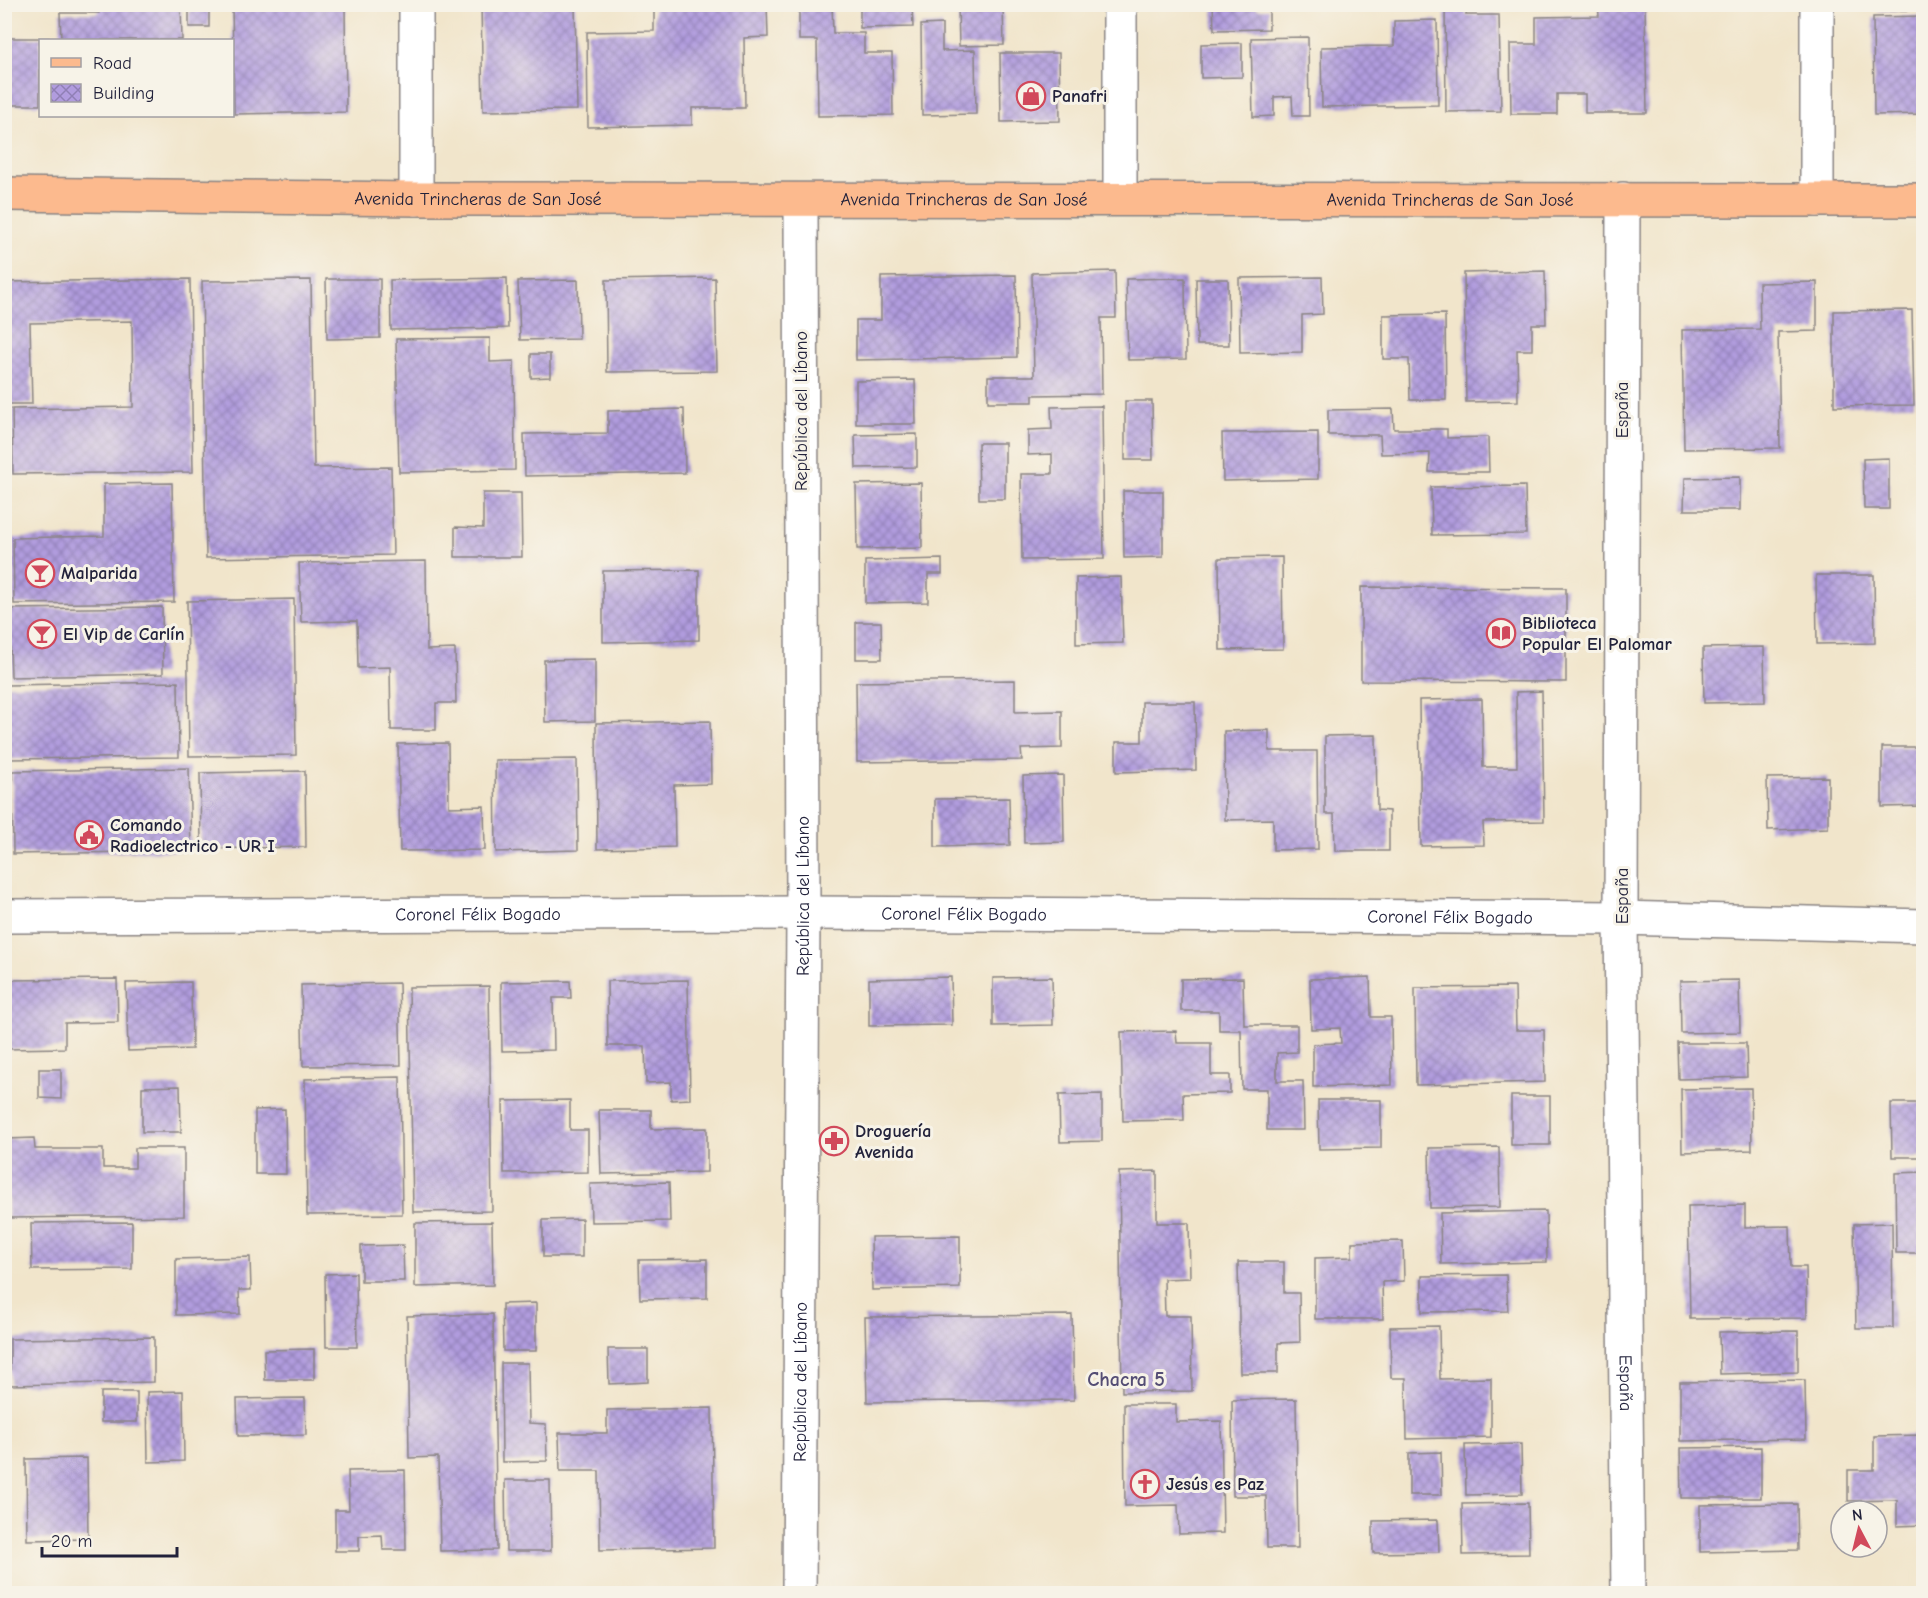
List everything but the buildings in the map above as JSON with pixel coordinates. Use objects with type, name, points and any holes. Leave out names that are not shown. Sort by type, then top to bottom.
[{"type":"main road","name":"Avenida Trincheras de San José","points":[[4,194],[416,199],[1923,200]]},
{"type":"street","points":[[416,4],[416,199]]},
{"type":"street","points":[[1120,4],[1120,199]]},
{"type":"street","points":[[1816,4],[1816,200]]},
{"type":"street","name":"España","points":[[1623,199],[1621,918],[1628,1593]]},
{"type":"street","name":"República del Líbano","points":[[799,1593],[803,914],[801,200]]},
{"type":"street","name":"Coronel Félix Bogado","points":[[4,916],[803,914],[1621,918],[1923,926]]},
{"type":"place","name":"Panafri","points":[[1031,96]]},
{"type":"place","name":"Malparida","points":[[40,573]]},
{"type":"place","name":"Biblioteca Popular El Palomar","points":[[1501,633]]},
{"type":"place","name":"El Vip de Carlín","points":[[42,634]]},
{"type":"place","name":"Comando Radioelectrico - UR I","points":[[89,835]]},
{"type":"place","name":"Droguería Avenida","points":[[834,1141]]},
{"type":"place","name":"Jesús es Paz","points":[[1145,1484]]},
{"type":"district","name":"Chacra 5","points":[[1126,1379]]}]
